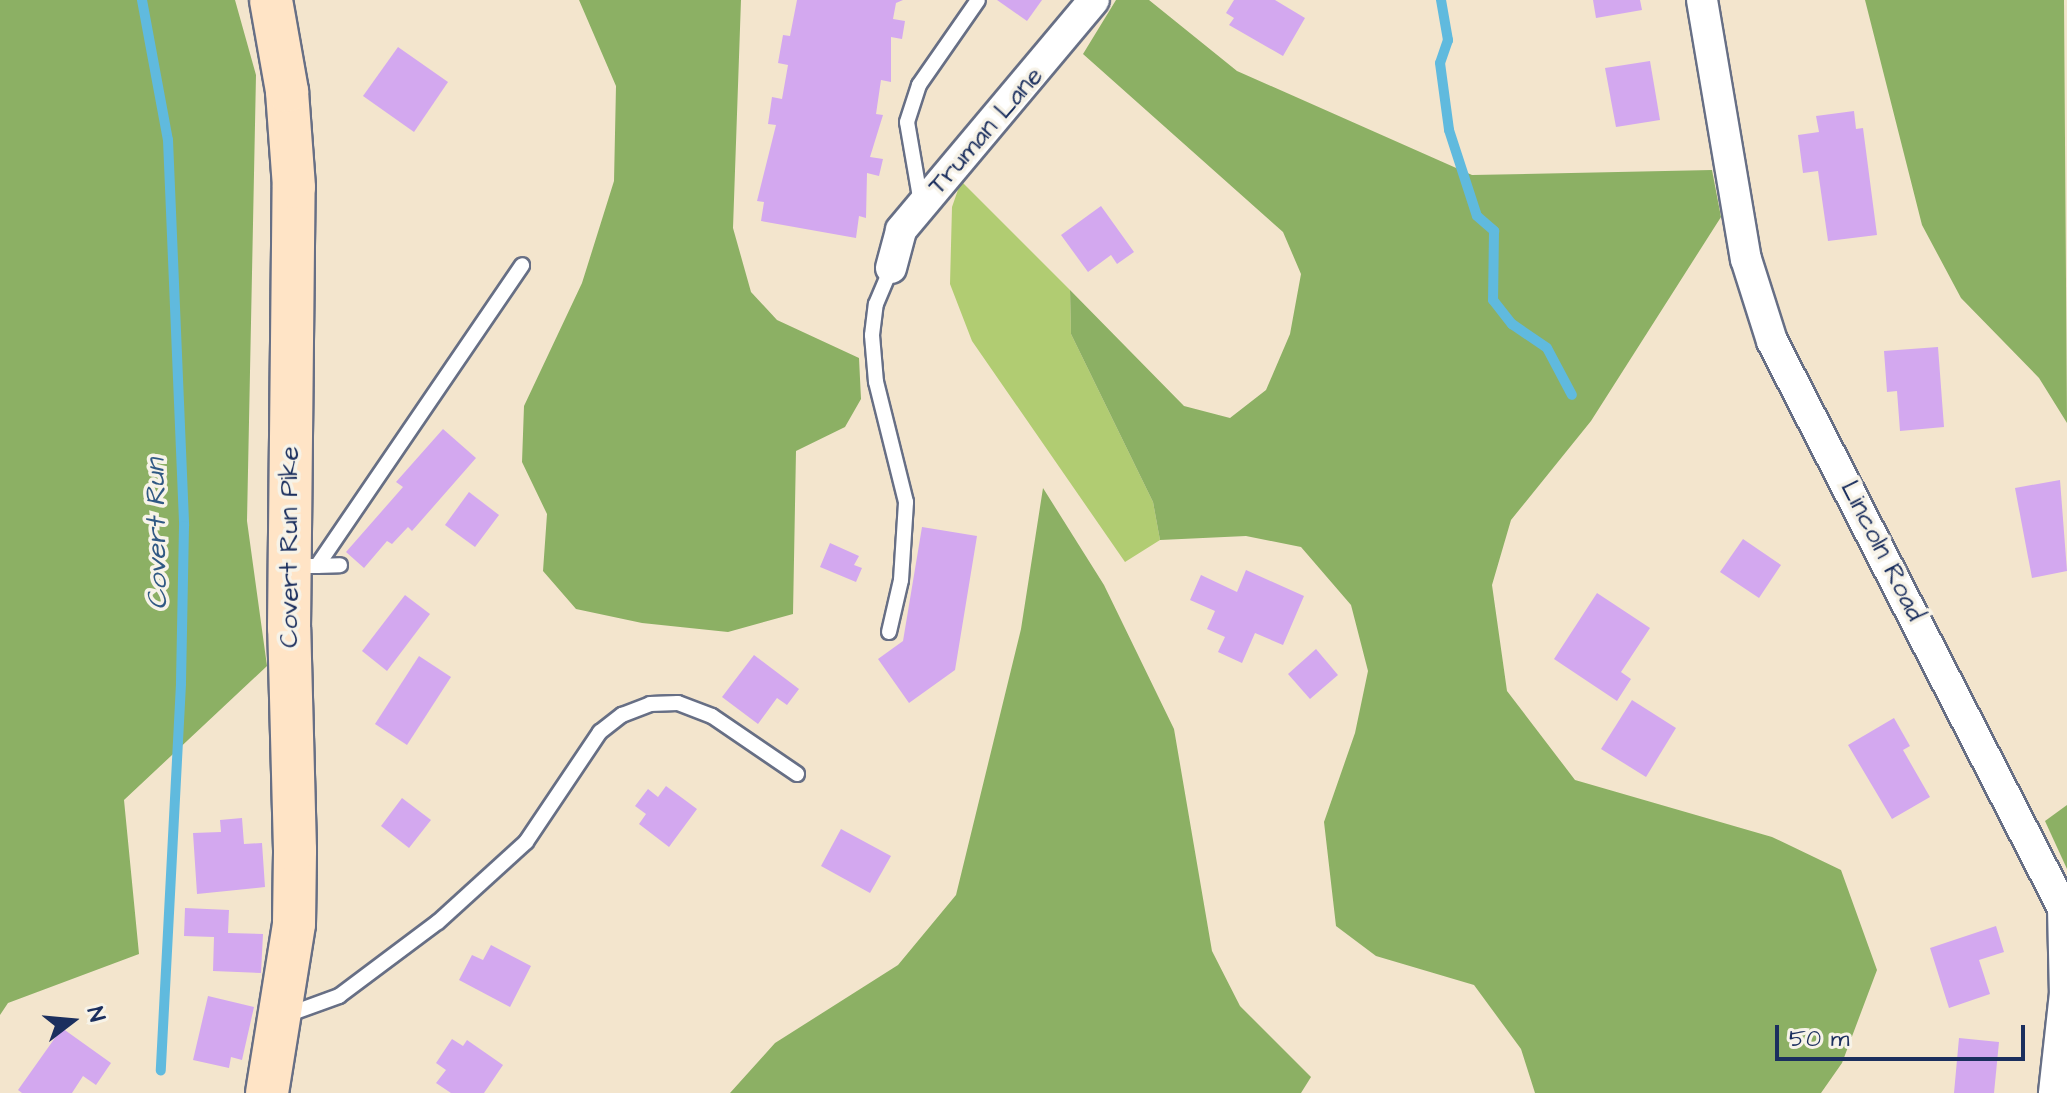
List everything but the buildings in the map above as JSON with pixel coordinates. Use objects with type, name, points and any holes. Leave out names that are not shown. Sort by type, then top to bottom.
[{"type":"street","name":"Covert Run Pike","points":[[267,1093],[282,1016],[295,876],[303,566],[294,187],[287,91],[271,0]]},
{"type":"street","name":"Truman Lane","points":[[891,268],[901,230],[1094,0]]},
{"type":"street","name":"Lincoln Road","points":[[1702,0],[1746,259],[1772,341],[2063,908],[2065,993],[2054,1093]]},
{"type":"lane","points":[[921,207],[907,122],[919,85],[977,0]]},
{"type":"lane","points":[[303,566],[522,265]]},
{"type":"lane","points":[[889,632],[901,580],[906,502],[876,382],[872,335],[876,304],[891,268]]},
{"type":"lane","points":[[303,566],[340,565]]},
{"type":"lane","points":[[282,1016],[339,996],[438,922],[526,842],[600,732],[622,715],[650,704],[678,703],[712,716],[797,774]]},
{"type":"green space","points":[[0,0],[235,0],[256,75],[247,521],[267,666],[124,800],[139,954],[8,1003],[0,1015]]},
{"type":"green space","points":[[579,0],[741,0],[733,228],[751,292],[777,320],[859,358],[861,399],[845,427],[796,451],[793,614],[728,632],[642,623],[576,609],[543,571],[547,514],[522,462],[524,406],[582,283],[614,181],[616,86]]},
{"type":"green space","points":[[1116,0],[1149,0],[1237,71],[1472,175],[1712,170],[1721,217],[1591,421],[1511,520],[1492,585],[1507,691],[1575,780],[1772,837],[1841,870],[1877,970],[1842,1063],[1821,1093],[1535,1093],[1521,1049],[1474,985],[1376,956],[1336,926],[1324,822],[1355,733],[1368,671],[1351,605],[1301,547],[1246,536],[1160,540],[1153,502],[1071,334],[1070,290],[1184,406],[1230,418],[1266,390],[1290,334],[1301,274],[1283,232],[1083,54]]},
{"type":"green space","points":[[1865,0],[2064,0],[2067,423],[2039,378],[1961,298],[1922,225]]},
{"type":"green space","points":[[961,181],[1070,290],[1071,334],[1153,502],[1160,540],[1125,562],[972,341],[950,284],[952,207]]},
{"type":"green space","points":[[1043,488],[1104,585],[1174,729],[1212,951],[1240,1006],[1311,1077],[1301,1093],[730,1093],[775,1043],[898,965],[956,895],[1021,629]]},
{"type":"green space","points":[[2067,805],[2067,869],[2045,821]]},
{"type":"waterway","name":"Covert Run","points":[[142,0],[168,140],[184,526],[181,684],[161,1070]]},
{"type":"waterway","points":[[1441,0],[1448,40],[1440,63],[1449,130],[1477,216],[1494,231],[1493,300],[1512,324],[1547,348],[1572,395]]}]
